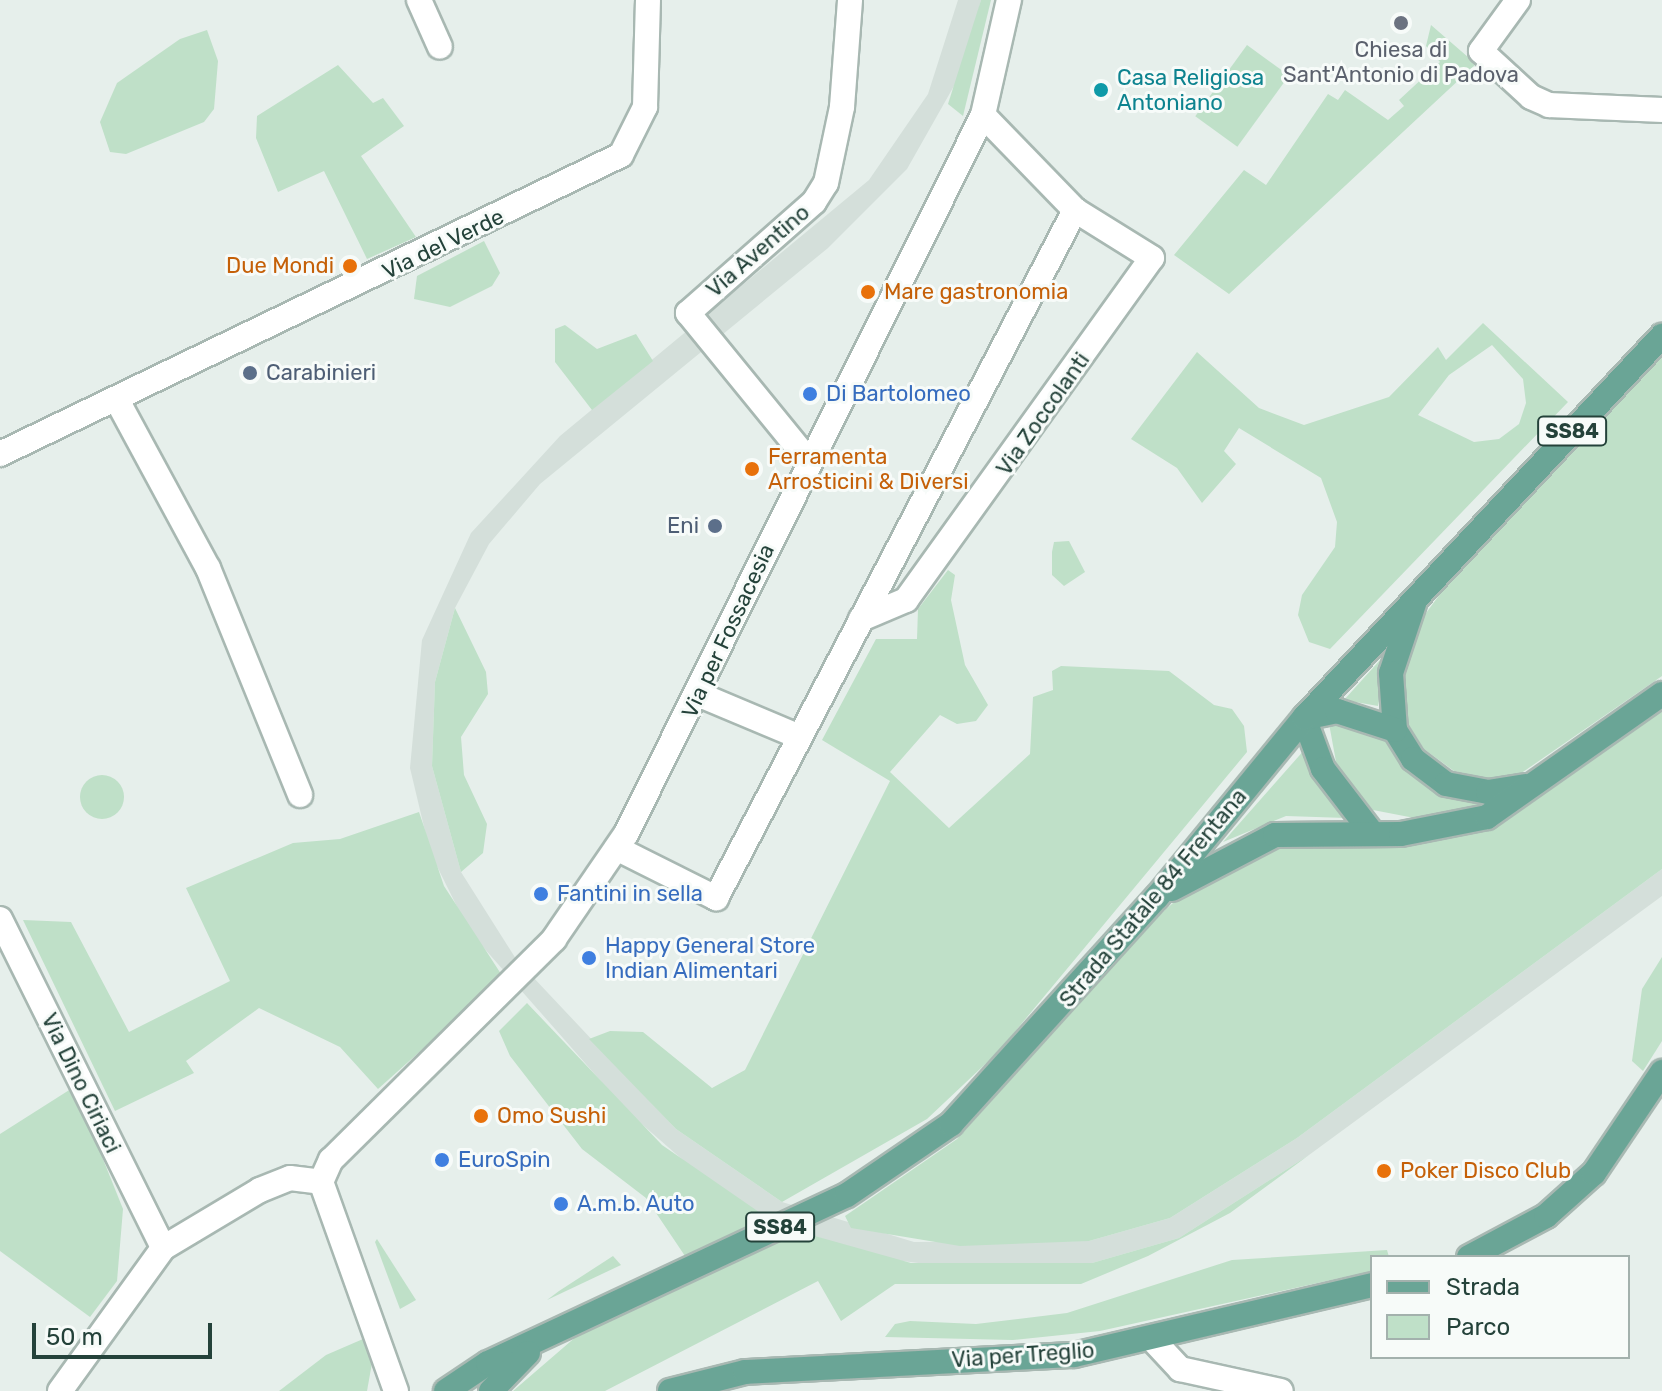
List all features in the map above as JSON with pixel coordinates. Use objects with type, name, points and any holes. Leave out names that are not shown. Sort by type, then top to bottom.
[{"type":"main road","name":"Strada Statale 84 Frentana","points":[[446,1391],[488,1363],[550,1339],[847,1195],[940,1133],[992,1085],[1157,897],[1304,718],[1417,593],[1662,336]]},
{"type":"main road","points":[[1417,593],[1391,673],[1395,730],[1413,759],[1446,784],[1488,792],[1540,783]]},
{"type":"main road","points":[[1157,897],[1275,835],[1369,829],[1444,830],[1487,817],[1540,783],[1662,694]]},
{"type":"main road","points":[[1369,829],[1329,779],[1304,718],[1337,711],[1395,730]]},
{"type":"main road","points":[[1473,1255],[1546,1216],[1594,1173],[1662,1072]]},
{"type":"main road","name":"Via per Treglio","points":[[670,1391],[745,1372],[1074,1355],[1153,1340],[1370,1286]]},
{"type":"main road","name":"Strada Statale 84 Frentana","points":[[491,1391],[550,1339]]},
{"type":"street","points":[[419,0],[440,47]]},
{"type":"street","name":"Via del Verde","points":[[0,454],[621,155],[645,107],[648,0]]},
{"type":"street","name":"Via Aventino","points":[[808,460],[688,313],[814,202],[826,183],[842,107],[850,0]]},
{"type":"street","name":"Via per Fossacesia","points":[[321,1182],[331,1160],[554,939],[618,849],[700,695],[808,460],[983,115],[1009,0]]},
{"type":"street","points":[[1518,0],[1481,51],[1531,97],[1549,105],[1662,110]]},
{"type":"street","points":[[618,849],[716,898],[1075,210],[983,115]]},
{"type":"street","name":"Via Zoccolanti","points":[[861,619],[906,600],[1152,258],[1075,210]]},
{"type":"street","points":[[117,400],[208,568],[300,795]]},
{"type":"street","points":[[700,695],[800,737]]},
{"type":"street","name":"Via Dino Ciriaci","points":[[0,919],[163,1248]]},
{"type":"street","points":[[60,1391],[163,1248],[260,1190],[290,1178],[321,1182],[327,1212],[396,1391]]},
{"type":"street","points":[[1153,1340],[1180,1369],[1281,1391]]},
{"type":"shaded area","points":[[958,0],[981,0],[963,70],[907,169],[828,248],[540,484],[489,544],[455,608],[435,682],[432,766],[461,872],[516,959],[676,1129],[782,1202],[914,1242],[1089,1241],[1170,1218],[1297,1138],[1662,869],[1662,896],[1309,1155],[1179,1238],[1092,1263],[960,1268],[877,1258],[772,1221],[700,1175],[628,1112],[469,931],[430,852],[410,768],[422,640],[471,533],[560,436],[869,180],[928,94]]},
{"type":"green space","points":[[981,0],[991,0],[963,116],[948,104]]},
{"type":"green space","points":[[1431,25],[1476,64],[1229,294],[1174,255],[1244,170],[1266,185],[1328,94],[1338,100],[1345,90],[1388,120],[1404,106],[1399,100],[1440,62],[1426,46]]},
{"type":"green space","points":[[207,30],[218,61],[214,109],[204,122],[126,154],[110,152],[100,122],[117,83],[180,39]]},
{"type":"green space","points":[[1247,45],[1289,76],[1237,147],[1195,116]]},
{"type":"green space","points":[[338,65],[373,103],[383,98],[404,126],[361,156],[416,237],[367,259],[324,171],[278,192],[256,138],[257,116]]},
{"type":"green space","points":[[484,241],[500,273],[492,286],[450,307],[414,299],[417,276]]},
{"type":"green space","points":[[1483,323],[1568,402],[1330,649],[1309,642],[1298,615],[1302,595],[1335,547],[1337,522],[1321,478],[1239,428],[1224,451],[1236,464],[1202,503],[1177,468],[1131,439],[1197,352],[1259,408],[1304,425],[1389,397],[1438,347],[1446,360]],"holes":[[[1492,345],[1523,379],[1526,403],[1519,424],[1499,439],[1474,442],[1418,415],[1449,375]]]},
{"type":"green space","points":[[565,325],[597,349],[636,334],[653,361],[592,410],[555,362],[555,329]]},
{"type":"green space","points":[[1662,348],[1662,676],[1520,774],[1497,780],[1454,771],[1424,749],[1402,715],[1402,678],[1418,624],[1465,560]]},
{"type":"green space","points":[[1069,541],[1085,572],[1064,586],[1052,575],[1052,552],[1054,542]]},
{"type":"green space","points":[[948,570],[955,575],[951,600],[965,665],[988,705],[976,721],[957,724],[940,715],[890,772],[949,828],[1030,754],[1033,697],[1053,690],[1052,671],[1061,666],[1169,671],[1214,705],[1232,709],[1244,726],[1247,752],[998,1052],[927,1119],[782,1202],[676,1129],[589,1039],[610,1031],[643,1032],[712,1088],[745,1070],[890,781],[822,740],[876,639],[917,639],[918,609]]},
{"type":"green space","points":[[455,608],[486,672],[488,694],[461,737],[464,775],[487,824],[483,853],[461,872],[432,766],[435,682]]},
{"type":"green space","points":[[1390,649],[1378,706],[1344,700]]},
{"type":"green space","points":[[1662,700],[1662,869],[1297,1138],[1170,1218],[1089,1241],[960,1246],[851,1228],[845,1216],[957,1139],[1146,927],[1200,879],[1280,838],[1473,827]]},
{"type":"green space","points":[[1328,718],[1359,721],[1496,801],[1430,821],[1373,810],[1337,767]]},
{"type":"green space","points":[[1306,748],[1315,777],[1346,818],[1286,816],[1223,842]]},
{"type":"green space","points":[[102,775],[118,781],[124,797],[118,813],[102,819],[86,813],[80,797],[86,781]]},
{"type":"green space","points":[[419,812],[444,886],[503,977],[378,1089],[340,1047],[259,1008],[186,1061],[194,1073],[115,1111],[23,920],[71,922],[129,1032],[230,981],[186,888],[293,843],[340,839]]},
{"type":"green space","points":[[1662,957],[1662,1041],[1643,1071],[1632,1061],[1642,989]]},
{"type":"green space","points":[[527,1003],[662,1145],[769,1219],[685,1256],[646,1198],[582,1149],[510,1056],[499,1031]]},
{"type":"green space","points":[[74,1087],[123,1209],[117,1281],[90,1317],[0,1251],[0,1134]]},
{"type":"green space","points":[[1309,1155],[1230,1213],[1148,1256],[1081,1284],[895,1284],[841,1321],[818,1281],[605,1391],[513,1391],[578,1335],[797,1231],[911,1263],[1092,1263],[1179,1238]]},
{"type":"green space","points":[[377,1239],[416,1300],[400,1309],[375,1242]]},
{"type":"green space","points":[[1387,1250],[1388,1255],[1370,1255],[1370,1271],[1100,1331],[1013,1340],[885,1337],[895,1324],[910,1321],[976,1324],[1067,1313],[1232,1260]]},
{"type":"green space","points":[[613,1256],[621,1265],[547,1300],[559,1291]]},
{"type":"green space","points":[[363,1339],[372,1363],[367,1391],[279,1391],[326,1355]]},
{"type":"place","name":"Chiesa di Sant'Antonio di Padova","points":[[1401,23]]},
{"type":"place","name":"Casa Religiosa Antoniano","points":[[1101,90]]},
{"type":"place","name":"Due Mondi","points":[[350,266]]},
{"type":"place","name":"Mare gastronomia","points":[[868,292]]},
{"type":"place","name":"Carabinieri","points":[[250,373]]},
{"type":"place","name":"Di Bartolomeo","points":[[810,394]]},
{"type":"place","name":"Ferramenta Arrosticini & Diversi","points":[[752,469]]},
{"type":"place","name":"Eni","points":[[715,526]]},
{"type":"place","name":"Fantini in sella","points":[[541,894]]},
{"type":"place","name":"Happy General Store Indian Alimentari","points":[[589,958]]},
{"type":"place","name":"Omo Sushi","points":[[481,1116]]},
{"type":"place","name":"EuroSpin","points":[[442,1160]]},
{"type":"place","name":"Poker Disco Club","points":[[1384,1171]]},
{"type":"place","name":"A.m.b. Auto","points":[[561,1204]]}]
